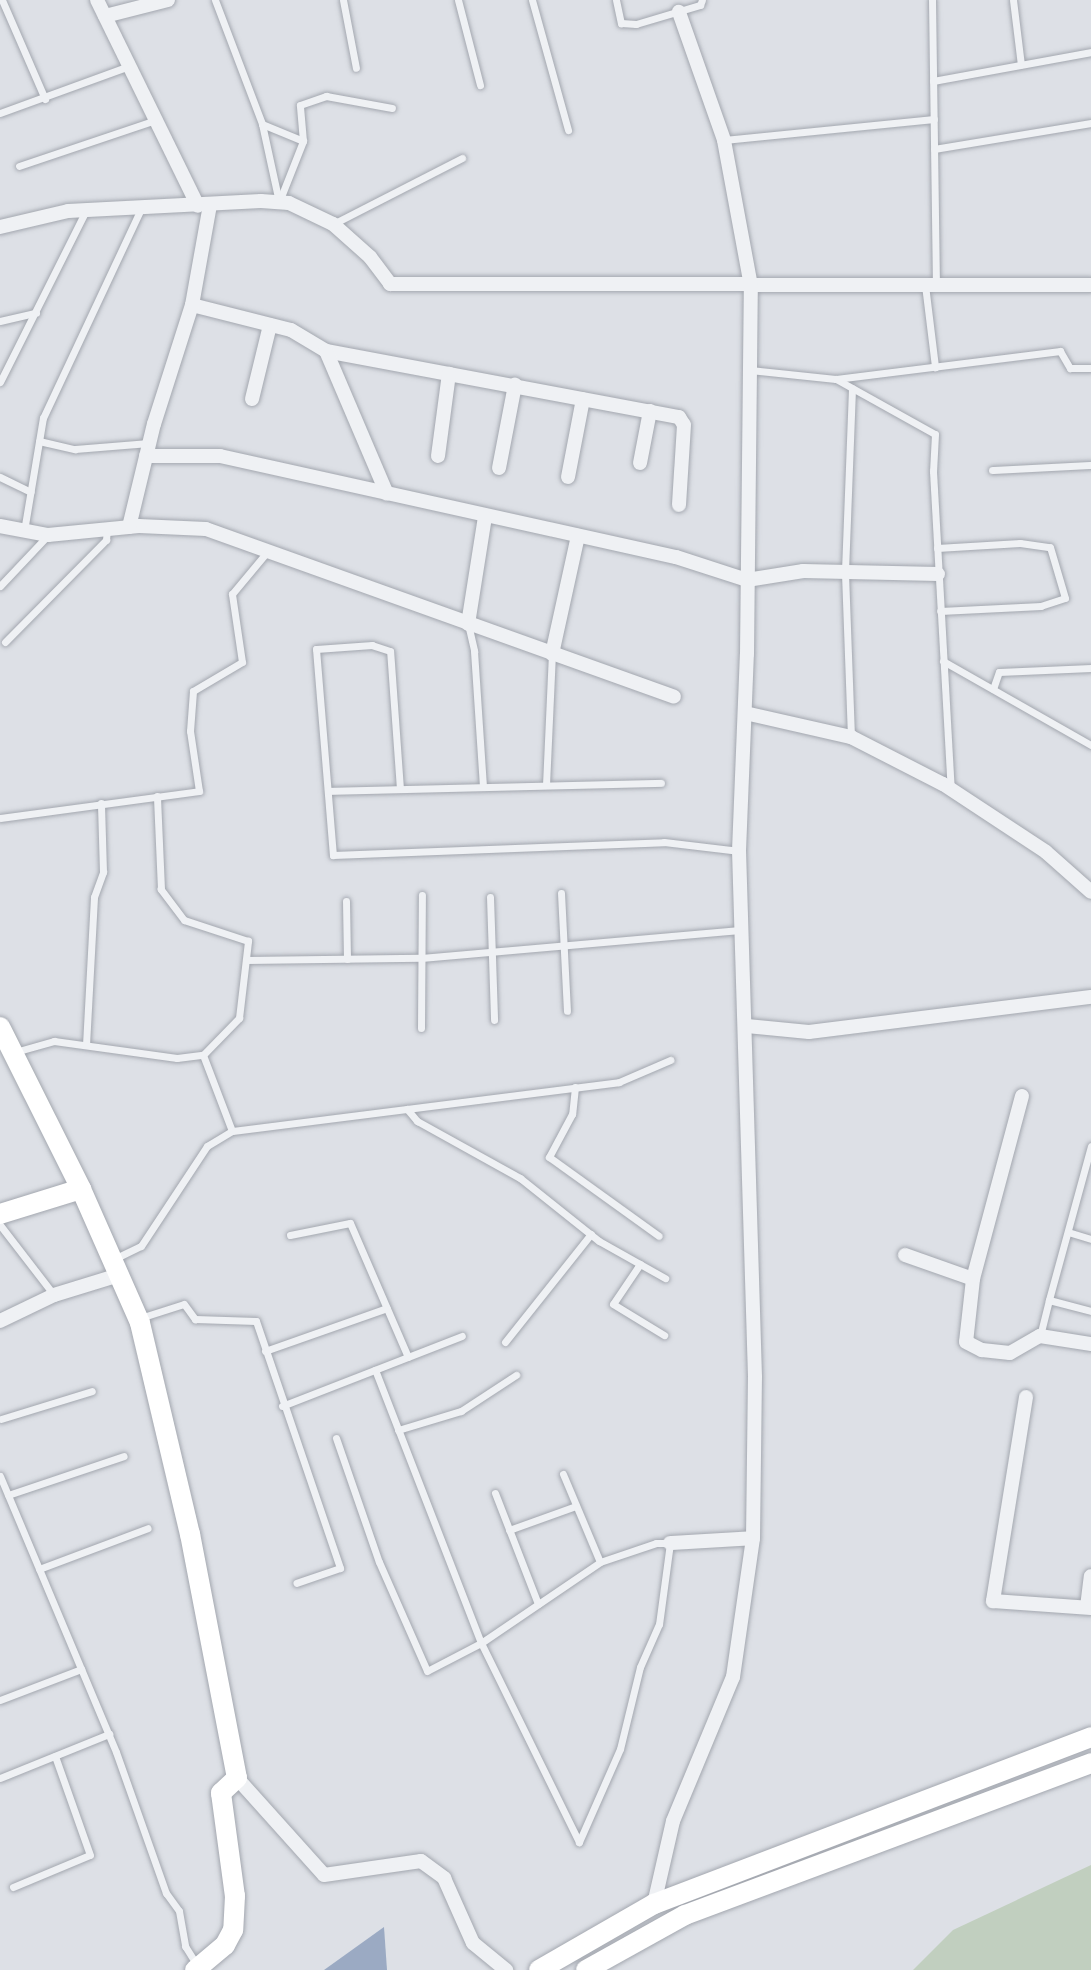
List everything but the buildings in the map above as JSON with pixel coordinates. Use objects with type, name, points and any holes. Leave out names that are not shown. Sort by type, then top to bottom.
[{"type":"main road","points":[[0,1027],[81,1189],[138,1319],[190,1534],[237,1778],[221,1792],[235,1896],[233,1930],[225,1945],[196,1968]]},
{"type":"main road","points":[[0,1214],[81,1189]]},
{"type":"main road","points":[[537,1970],[604,1930],[654,1904],[1091,1737]]},
{"type":"main road","points":[[586,1970],[685,1915],[1091,1764]]},
{"type":"street","points":[[97,0],[156,120],[204,206],[192,305],[148,449],[129,527]]},
{"type":"street","points":[[105,16],[168,0]]},
{"type":"street","points":[[654,1904],[673,1821],[733,1677],[753,1538],[755,1377],[747,1026],[739,851],[745,713],[748,370],[751,286],[724,140],[679,12]]},
{"type":"street","points":[[0,227],[86,210],[279,202],[333,225],[370,257],[390,284],[1091,285]]},
{"type":"street","points":[[192,305],[291,330],[326,351],[679,417],[684,425],[679,505]]},
{"type":"street","points":[[252,399],[270,325]]},
{"type":"street","points":[[326,351],[387,494]]},
{"type":"street","points":[[438,456],[448,374]]},
{"type":"street","points":[[499,468],[515,385]]},
{"type":"street","points":[[568,477],[583,399]]},
{"type":"street","points":[[640,463],[650,411]]},
{"type":"street","points":[[148,449],[220,456],[485,517],[676,557],[747,580],[844,571],[938,574]]},
{"type":"street","points":[[468,624],[485,517]]},
{"type":"street","points":[[0,526],[48,535],[129,527],[206,529],[674,697]]},
{"type":"street","points":[[552,654],[578,536]]},
{"type":"street","points":[[745,713],[851,737],[951,789],[1046,852],[1091,892]]},
{"type":"street","points":[[747,1026],[809,1032],[1091,997]]},
{"type":"street","points":[[1022,1096],[973,1279],[965,1329],[969,1347],[1010,1353],[1040,1336],[1091,1344]]},
{"type":"street","points":[[905,1255],[973,1279]]},
{"type":"street","points":[[0,1321],[116,1268]]},
{"type":"street","points":[[1026,1397],[993,1601],[1089,1608],[1091,1576]]},
{"type":"street","points":[[670,1544],[753,1538]]},
{"type":"street","points":[[237,1778],[324,1875],[421,1861],[444,1878],[472,1943],[506,1970]]},
{"type":"lane","points":[[2,0],[45,99]]},
{"type":"lane","points":[[215,0],[262,124],[279,202]]},
{"type":"lane","points":[[343,0],[356,68]]},
{"type":"lane","points":[[458,0],[480,85]]},
{"type":"lane","points":[[532,0],[568,130]]},
{"type":"lane","points":[[616,0],[621,23],[636,24],[700,5],[702,0]]},
{"type":"lane","points":[[932,0],[934,149],[931,285],[935,367]]},
{"type":"lane","points":[[1014,0],[1021,65]]},
{"type":"lane","points":[[933,81],[1091,52]]},
{"type":"lane","points":[[0,112],[45,99],[129,66]]},
{"type":"lane","points":[[279,202],[303,141],[300,105],[326,96],[392,108]]},
{"type":"lane","points":[[724,140],[934,119]]},
{"type":"lane","points":[[19,166],[156,120]]},
{"type":"lane","points":[[934,149],[1091,123]]},
{"type":"lane","points":[[262,124],[303,141]]},
{"type":"lane","points":[[333,225],[462,158]]},
{"type":"lane","points":[[24,531],[43,418],[141,209]]},
{"type":"lane","points":[[0,382],[4,369],[36,313],[86,210]]},
{"type":"lane","points":[[0,321],[36,313]]},
{"type":"lane","points":[[748,370],[836,379],[1060,351],[1070,368],[1091,368]]},
{"type":"lane","points":[[836,379],[935,434],[938,574],[951,789]]},
{"type":"lane","points":[[851,737],[844,571],[852,388]]},
{"type":"lane","points":[[39,441],[75,449],[148,449]]},
{"type":"lane","points":[[992,470],[1091,465]]},
{"type":"lane","points":[[0,477],[31,492]]},
{"type":"lane","points":[[5,642],[106,540],[107,529]]},
{"type":"lane","points":[[0,586],[48,535]]},
{"type":"lane","points":[[937,548],[1020,543],[1050,547],[1065,598],[1041,606],[940,610]]},
{"type":"lane","points":[[0,818],[199,791],[190,731],[193,691],[242,662],[232,594],[267,552]]},
{"type":"lane","points":[[468,624],[474,651],[483,787]]},
{"type":"lane","points":[[399,789],[390,651],[372,645],[316,649],[333,855],[664,842],[739,851]]},
{"type":"lane","points":[[546,785],[552,654]]},
{"type":"lane","points":[[943,661],[1091,745]]},
{"type":"lane","points":[[993,689],[999,672],[1091,668]]},
{"type":"lane","points":[[328,791],[661,783]]},
{"type":"lane","points":[[13,1053],[54,1041],[177,1058],[202,1055],[239,1018],[248,941],[184,920],[161,890],[157,796]]},
{"type":"lane","points":[[86,1045],[94,897],[103,872],[101,803]]},
{"type":"lane","points":[[561,893],[567,1011]]},
{"type":"lane","points":[[421,1028],[422,895]]},
{"type":"lane","points":[[490,897],[494,1020]]},
{"type":"lane","points":[[346,901],[347,959]]},
{"type":"lane","points":[[246,960],[422,958],[742,930]]},
{"type":"lane","points":[[202,1055],[232,1131]]},
{"type":"lane","points":[[116,1268],[141,1246],[207,1146],[232,1131],[619,1082],[670,1060]]},
{"type":"lane","points":[[575,1088],[572,1114],[549,1157],[659,1236]]},
{"type":"lane","points":[[407,1109],[417,1121],[520,1178],[591,1234],[665,1278]]},
{"type":"lane","points":[[1040,1336],[1088,1167],[1091,1146]]},
{"type":"lane","points":[[290,1235],[350,1223],[408,1357]]},
{"type":"lane","points":[[0,1225],[54,1295]]},
{"type":"lane","points":[[1068,1232],[1091,1239]]},
{"type":"lane","points":[[505,1342],[591,1234]]},
{"type":"lane","points":[[640,1264],[613,1304],[664,1335]]},
{"type":"lane","points":[[1049,1300],[1091,1311]]},
{"type":"lane","points":[[138,1319],[184,1304],[195,1319],[256,1321],[282,1406],[340,1568],[296,1583]]},
{"type":"lane","points":[[265,1351],[387,1308]]},
{"type":"lane","points":[[282,1406],[462,1336]]},
{"type":"lane","points":[[336,1438],[380,1562],[427,1671],[481,1643],[600,1562],[656,1543],[670,1544],[659,1624],[640,1667],[620,1749],[579,1842],[481,1643],[375,1370]]},
{"type":"lane","points":[[398,1430],[461,1411],[516,1375]]},
{"type":"lane","points":[[0,1419],[92,1391]]},
{"type":"lane","points":[[8,1495],[124,1456]]},
{"type":"lane","points":[[563,1474],[600,1562]]},
{"type":"lane","points":[[0,1476],[109,1734],[166,1893],[179,1911],[185,1946],[196,1968]]},
{"type":"lane","points":[[495,1493],[538,1604]]},
{"type":"lane","points":[[509,1530],[576,1506]]},
{"type":"lane","points":[[39,1569],[148,1528]]},
{"type":"lane","points":[[0,1700],[81,1669]]},
{"type":"lane","points":[[0,1778],[109,1734]]},
{"type":"lane","points":[[13,1887],[90,1855],[55,1755]]},
{"type":"green space","points":[[1091,1865],[1091,1970],[913,1970],[953,1930]]},
{"type":"water","points":[[384,1927],[387,1970],[324,1970]]}]
